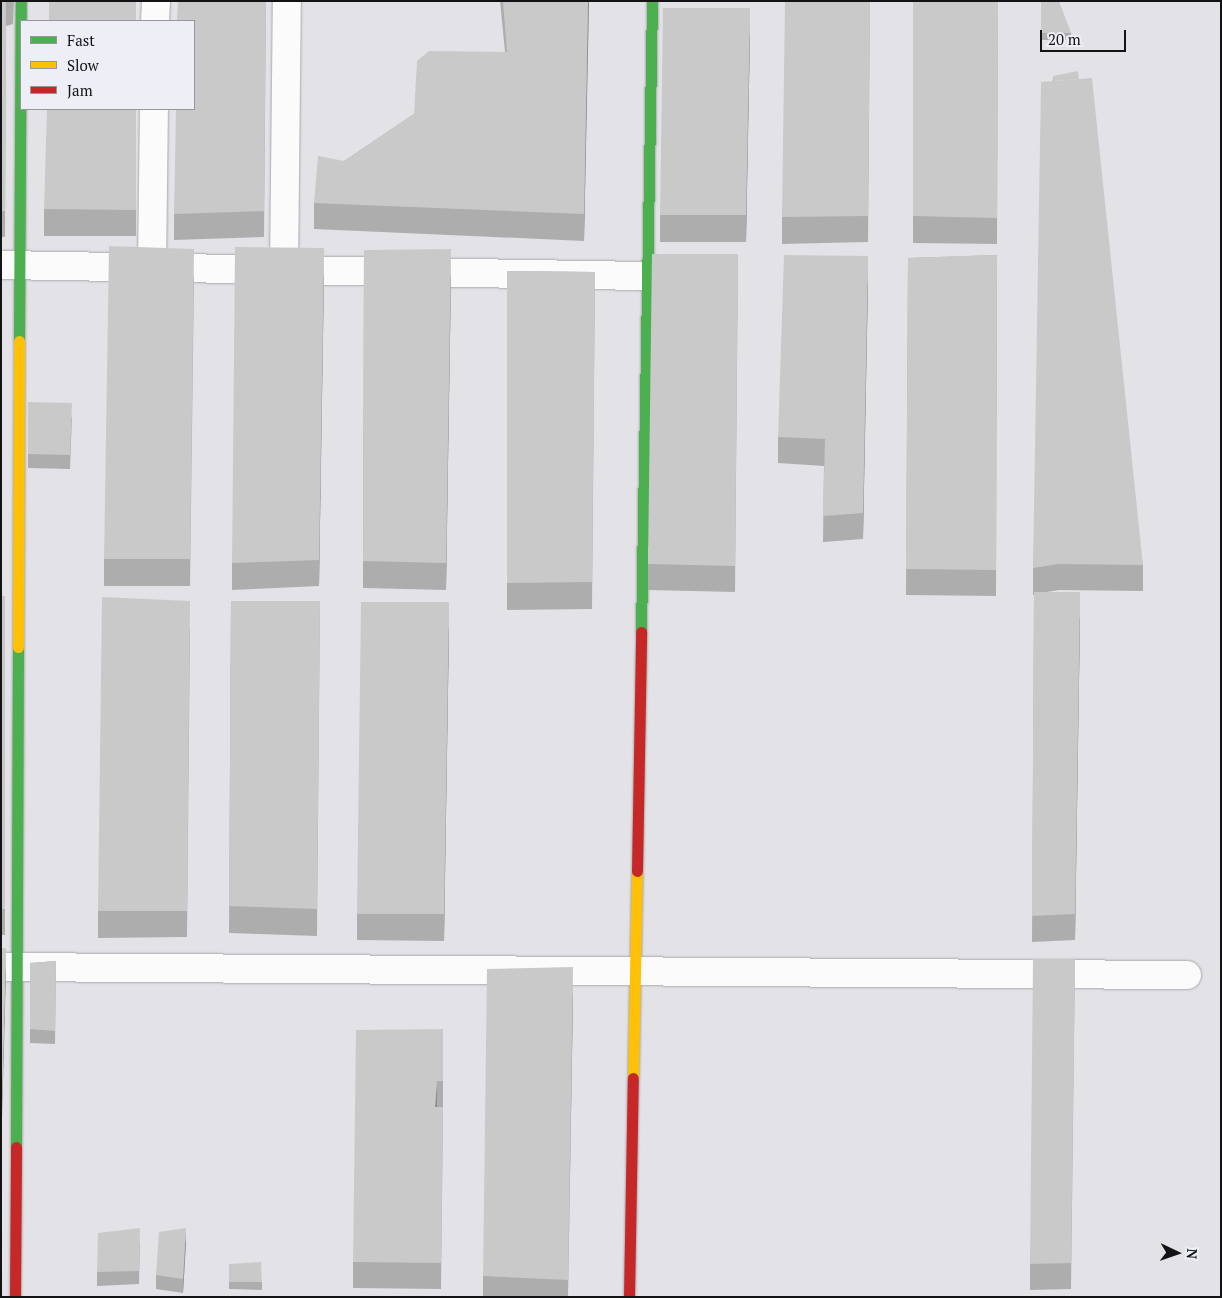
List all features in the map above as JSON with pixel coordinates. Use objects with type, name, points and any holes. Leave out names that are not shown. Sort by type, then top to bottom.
[{"type":"street","points":[[20,20],[21,1]]},
{"type":"street","points":[[155,20],[156,1]]},
{"type":"street","points":[[284,271],[287,1]]},
{"type":"street","points":[[629,1297],[652,1]]},
{"type":"street","points":[[15,1297],[9,967],[11,265],[20,27]]},
{"type":"street","points":[[152,268],[154,110]]},
{"type":"street","points":[[11,265],[647,276]]},
{"type":"street","points":[[9,967],[1187,974]]},
{"type":"building","points":[[1,1],[6,1],[5,211],[1,211]]},
{"type":"building","points":[[49,1],[136,1],[136,20],[49,20]]},
{"type":"building","points":[[178,1],[266,1],[264,211],[174,214],[176,110],[195,110],[195,20],[177,20]]},
{"type":"building","points":[[503,1],[588,1],[584,214],[314,203],[318,156],[344,161],[414,114],[417,61],[429,51],[507,52]]},
{"type":"building","points":[[785,1],[870,1],[868,216],[782,217]]},
{"type":"building","points":[[913,1],[998,1],[997,218],[913,216]]},
{"type":"building","points":[[1041,1],[1059,1],[1071,33],[1041,33]]},
{"type":"building","points":[[663,8],[750,8],[746,215],[660,215]]},
{"type":"building","points":[[1078,71],[1079,79],[1054,81],[1053,76]]},
{"type":"building","points":[[1092,78],[1143,565],[1059,564],[1033,568],[1041,82]]},
{"type":"building","points":[[47,110],[136,110],[136,210],[44,209]]},
{"type":"building","points":[[109,246],[194,249],[190,559],[104,559]]},
{"type":"building","points":[[235,247],[324,248],[319,560],[232,563]]},
{"type":"building","points":[[451,249],[446,563],[363,561],[364,250]]},
{"type":"building","points":[[652,254],[738,254],[735,566],[648,564]]},
{"type":"building","points":[[784,255],[868,256],[863,513],[823,516],[825,439],[778,437]]},
{"type":"building","points":[[997,255],[996,570],[906,569],[908,258]]},
{"type":"building","points":[[507,271],[595,272],[592,582],[507,583]]},
{"type":"building","points":[[28,402],[72,403],[70,455],[28,454]]},
{"type":"building","points":[[1034,592],[1080,592],[1075,914],[1032,916]]},
{"type":"building","points":[[1,596],[5,596],[5,909],[1,909]]},
{"type":"building","points":[[102,597],[190,601],[187,911],[98,911]]},
{"type":"building","points":[[231,601],[320,601],[317,909],[229,906]]},
{"type":"building","points":[[361,602],[449,602],[444,914],[357,914]]},
{"type":"building","points":[[1,948],[6,948],[1,1127]]},
{"type":"building","points":[[1033,959],[1075,959],[1071,1263],[1030,1264]]},
{"type":"building","points":[[56,961],[55,1031],[30,1029],[30,963]]},
{"type":"building","points":[[573,967],[568,1280],[483,1276],[487,969]]},
{"type":"building","points":[[443,1029],[443,1081],[437,1081],[435,1107],[443,1107],[441,1263],[353,1262],[356,1030]]},
{"type":"building","points":[[140,1228],[139,1271],[97,1272],[98,1233]]},
{"type":"building","points":[[186,1228],[183,1279],[156,1275],[159,1232]]},
{"type":"building","points":[[261,1262],[262,1282],[229,1282],[229,1264]]},
{"type":"traffic: fast","points":[[21,1],[21,20]]},
{"type":"traffic: fast","points":[[641,632],[652,1]]},
{"type":"traffic: fast","points":[[19,341],[20,110]]},
{"type":"traffic: fast","points":[[16,1147],[18,647]]},
{"type":"traffic: slow","points":[[18,647],[19,341]]},
{"type":"traffic: slow","points":[[633,1078],[637,871]]},
{"type":"traffic: jam","points":[[637,871],[641,632]]},
{"type":"traffic: jam","points":[[629,1297],[633,1078]]},
{"type":"traffic: jam","points":[[15,1297],[16,1147]]}]
